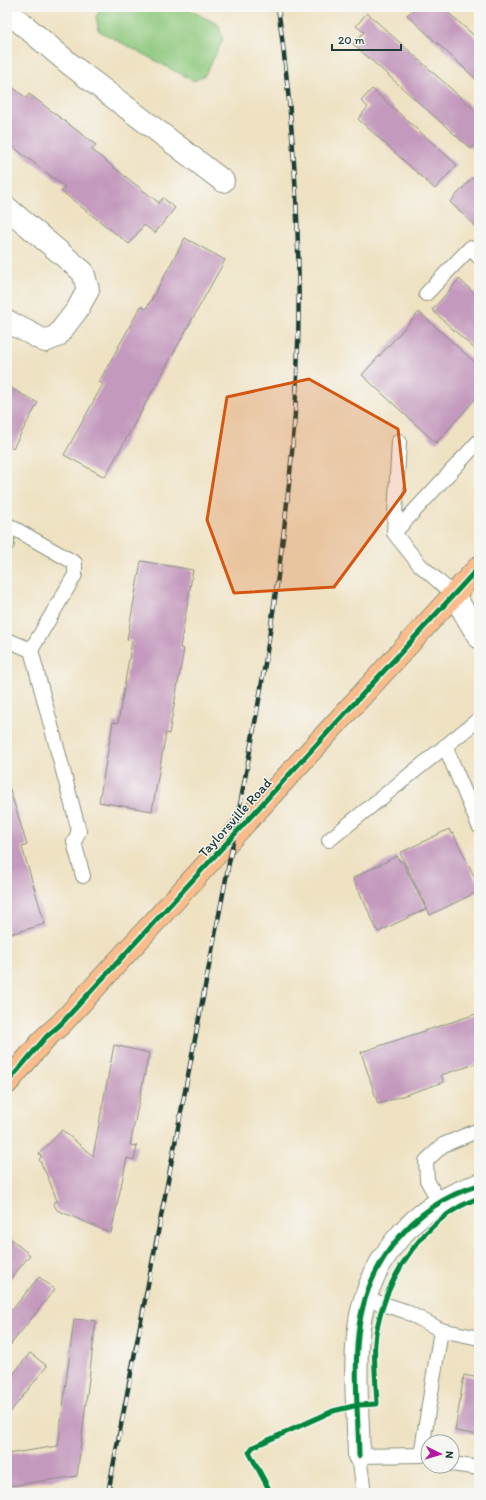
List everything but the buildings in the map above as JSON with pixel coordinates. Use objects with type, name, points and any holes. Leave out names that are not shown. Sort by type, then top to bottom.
[{"type":"main road","name":"Taylorsville Road","points":[[7,1083],[46,1037],[66,1018],[206,867],[479,567]]},
{"type":"street","points":[[7,11],[71,65],[223,181]]},
{"type":"street","points":[[7,208],[83,272],[88,290],[77,310],[57,336],[44,341],[7,321]]},
{"type":"street","points":[[454,595],[479,602]]},
{"type":"street","points":[[454,595],[479,637]]},
{"type":"street","points":[[359,1456],[358,1335],[363,1308],[378,1269],[398,1238],[412,1222],[439,1202],[479,1185]]},
{"type":"lane","points":[[426,294],[470,248],[479,257]]},
{"type":"lane","points":[[399,441],[394,533],[419,564],[454,595]]},
{"type":"lane","points":[[394,533],[479,442]]},
{"type":"lane","points":[[7,544],[7,525],[75,563],[75,575],[31,650],[79,831],[74,842],[83,876]]},
{"type":"lane","points":[[7,640],[31,650]]},
{"type":"lane","points":[[329,840],[479,719]]},
{"type":"lane","points":[[445,746],[479,826]]},
{"type":"lane","points":[[439,1202],[427,1180],[426,1161],[443,1145],[479,1130]]},
{"type":"lane","points":[[367,1299],[405,1311],[441,1330],[479,1338]]},
{"type":"lane","points":[[427,1434],[441,1330]]},
{"type":"lane","points":[[364,1493],[359,1456],[420,1457]]},
{"type":"lane","points":[[460,1465],[479,1468]]},
{"type":"highlighted area","points":[[309,379],[398,429],[405,491],[334,587],[234,593],[207,520],[227,397]]},
{"type":"green space","points":[[101,7],[184,7],[219,25],[223,40],[205,75],[194,81],[99,31],[96,17]]},
{"type":"railway","points":[[108,1493],[246,774],[268,646],[285,517],[296,397],[299,285],[295,173],[285,62],[278,7]]},
{"type":"cycle path","points":[[7,1083],[46,1037],[61,1024],[479,567]]},
{"type":"cycle path","points":[[359,1456],[356,1380],[357,1350],[362,1309],[370,1285],[381,1262],[396,1241],[413,1223],[432,1207],[479,1185]]},
{"type":"cycle path","points":[[271,1493],[249,1452],[253,1447],[333,1411],[358,1405],[377,1404],[375,1366],[377,1328],[382,1308],[390,1288],[400,1268],[426,1233],[442,1219],[460,1207],[479,1198]]}]
